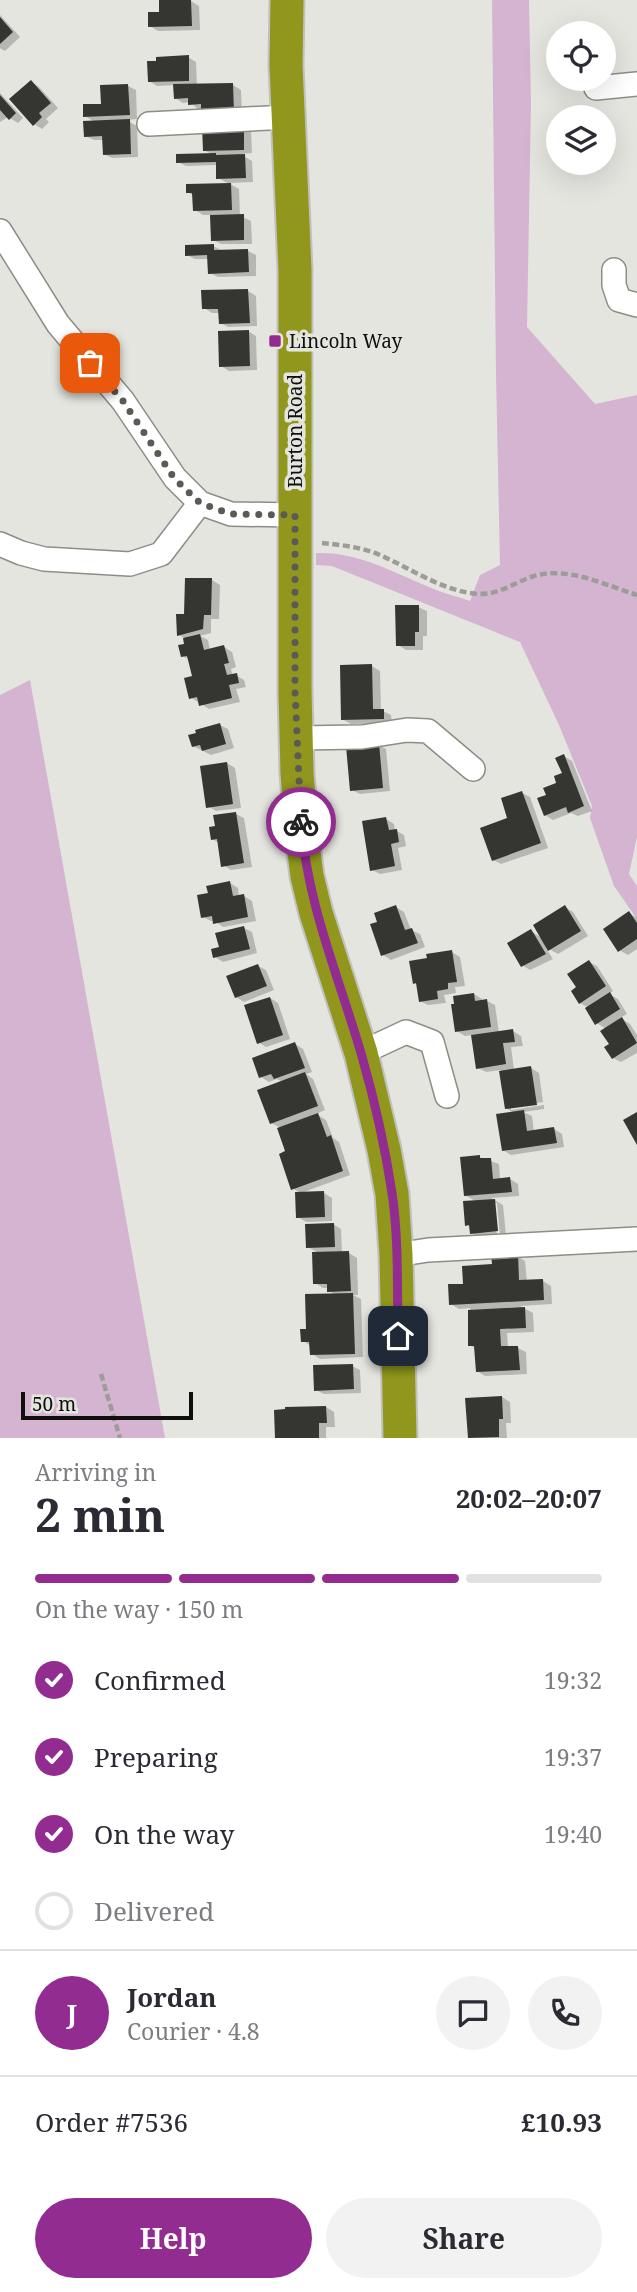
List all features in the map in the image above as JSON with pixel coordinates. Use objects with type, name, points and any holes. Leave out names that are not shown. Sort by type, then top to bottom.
[{"type":"highway","name":"Burton Road","points":[[287,0],[286,65],[295,270],[296,738],[302,836],[307,876],[330,961],[361,1053],[392,1194],[400,1438]]},
{"type":"street","points":[[616,86],[637,84]]},
{"type":"street","points":[[149,124],[288,117]]},
{"type":"street","points":[[0,231],[58,324],[123,401],[174,478],[200,503],[231,514],[295,515]]},
{"type":"street","points":[[614,270],[614,285],[619,300],[637,305]]},
{"type":"street","points":[[0,544],[44,559],[130,564],[161,554],[200,503]]},
{"type":"street","points":[[296,738],[362,737],[407,730],[428,731],[473,769]]},
{"type":"street","points":[[361,1053],[406,1032],[432,1042],[447,1096]]},
{"type":"street","points":[[396,1255],[428,1250],[637,1239]]},
{"type":"path","points":[[314,542],[345,545],[377,553],[442,585],[479,594],[498,592],[536,576],[557,572],[637,595]]},
{"type":"path","points":[[101,1374],[120,1438]]},
{"type":"shaded area","points":[[492,0],[529,0],[531,104],[527,327],[595,404],[637,395],[637,837],[629,874],[637,886],[637,919],[614,886],[590,818],[592,806],[559,725],[520,642],[332,566],[316,565],[316,553],[360,559],[470,601],[480,575],[500,565]]},
{"type":"shaded area","points":[[30,680],[165,1438],[0,1438],[0,695]]},
{"type":"building","points":[[159,0],[191,0],[192,26],[148,27],[148,12],[159,12]]},
{"type":"building","points":[[0,17],[13,32],[0,44]]},
{"type":"building","points":[[189,55],[189,81],[148,82],[147,61],[156,61],[156,57]]},
{"type":"building","points":[[31,80],[51,103],[39,113],[42,117],[33,126],[9,99]]},
{"type":"building","points":[[233,83],[234,113],[201,114],[201,104],[188,105],[188,98],[174,99],[173,84]]},
{"type":"building","points":[[128,84],[130,115],[83,117],[83,104],[101,104],[100,85]]},
{"type":"building","points":[[0,95],[16,113],[9,120],[0,110]]},
{"type":"building","points":[[130,119],[131,154],[103,155],[102,136],[84,137],[83,121]]},
{"type":"building","points":[[244,125],[244,150],[203,151],[202,126]]},
{"type":"building","points":[[176,154],[245,154],[246,178],[216,179],[216,162],[176,163]]},
{"type":"building","points":[[231,183],[232,210],[193,211],[192,193],[186,193],[186,184]]},
{"type":"building","points":[[244,214],[244,240],[211,241],[210,215]]},
{"type":"building","points":[[214,244],[214,250],[248,249],[249,272],[208,274],[207,255],[185,256],[185,245]]},
{"type":"building","points":[[248,289],[250,323],[219,324],[218,309],[202,309],[201,290]]},
{"type":"building","points":[[249,330],[250,366],[219,367],[218,331]]},
{"type":"building","points":[[185,578],[212,578],[211,615],[204,615],[203,629],[177,636],[176,614],[184,614]]},
{"type":"building","points":[[395,605],[419,605],[419,632],[415,632],[415,646],[396,646]]},
{"type":"building","points":[[200,634],[204,650],[224,645],[229,663],[224,664],[227,675],[237,673],[239,683],[229,685],[232,698],[199,706],[197,697],[189,699],[184,678],[192,676],[187,656],[181,657],[178,645],[184,644],[183,638]]},
{"type":"building","points":[[372,664],[373,709],[384,709],[384,719],[341,720],[340,665]]},
{"type":"building","points":[[220,723],[226,744],[202,751],[200,745],[192,747],[188,735],[196,733],[195,730]]},
{"type":"building","points":[[379,743],[383,788],[350,791],[346,746]]},
{"type":"building","points":[[564,754],[584,806],[568,813],[566,807],[544,816],[537,798],[546,795],[543,788],[556,783],[554,776],[562,773],[555,758]]},
{"type":"building","points":[[227,762],[233,804],[206,808],[200,766]]},
{"type":"building","points":[[522,791],[541,843],[492,861],[480,828],[507,818],[501,798]]},
{"type":"building","points":[[236,812],[244,863],[221,867],[217,839],[211,840],[209,827],[215,826],[213,815]]},
{"type":"building","points":[[386,817],[389,830],[397,829],[399,842],[391,844],[395,866],[370,871],[362,821]]},
{"type":"building","points":[[230,881],[233,896],[244,894],[248,917],[213,924],[212,916],[201,918],[197,895],[208,893],[206,886]]},
{"type":"building","points":[[396,905],[405,930],[412,928],[418,943],[381,956],[370,924],[377,922],[374,913]]},
{"type":"building","points":[[565,905],[581,931],[548,951],[533,925]]},
{"type":"building","points":[[629,911],[637,923],[637,939],[618,952],[603,929]]},
{"type":"building","points":[[244,926],[250,949],[213,958],[211,949],[219,947],[215,933]]},
{"type":"building","points":[[531,929],[546,954],[521,967],[507,943]]},
{"type":"building","points":[[452,950],[457,982],[448,983],[448,989],[437,991],[438,999],[419,1002],[409,961],[427,958],[426,954]]},
{"type":"building","points":[[589,960],[606,986],[579,1004],[571,991],[576,987],[567,974]]},
{"type":"building","points":[[258,964],[267,986],[235,998],[226,976]]},
{"type":"building","points":[[610,992],[620,1009],[595,1025],[585,1008]]},
{"type":"building","points":[[474,993],[475,1001],[487,999],[491,1027],[455,1032],[451,1004],[454,1004],[453,996]]},
{"type":"building","points":[[270,997],[283,1035],[257,1044],[244,1005]]},
{"type":"building","points":[[622,1017],[637,1043],[612,1059],[604,1047],[609,1044],[600,1031]]},
{"type":"building","points":[[513,1029],[515,1042],[503,1043],[506,1064],[476,1069],[471,1035]]},
{"type":"building","points":[[295,1042],[305,1068],[274,1079],[271,1074],[259,1078],[252,1058]]},
{"type":"building","points":[[531,1066],[537,1105],[505,1109],[499,1071]]},
{"type":"building","points":[[305,1072],[318,1106],[270,1124],[257,1090]]},
{"type":"building","points":[[524,1110],[527,1131],[554,1127],[557,1143],[502,1151],[496,1114]]},
{"type":"building","points":[[637,1112],[637,1145],[623,1120]]},
{"type":"building","points":[[318,1113],[327,1137],[331,1135],[343,1171],[291,1190],[279,1154],[285,1151],[277,1128]]},
{"type":"building","points":[[480,1155],[480,1158],[491,1158],[493,1179],[510,1177],[512,1192],[464,1196],[460,1157]]},
{"type":"building","points":[[324,1191],[325,1217],[296,1218],[295,1192]]},
{"type":"building","points":[[495,1199],[498,1231],[470,1234],[469,1225],[465,1226],[463,1201]]},
{"type":"building","points":[[334,1223],[335,1247],[306,1248],[305,1224]]},
{"type":"building","points":[[349,1251],[351,1291],[327,1292],[327,1284],[313,1284],[312,1252]]},
{"type":"building","points":[[518,1254],[519,1280],[543,1279],[544,1300],[449,1305],[448,1284],[463,1284],[462,1266],[492,1264],[491,1255]]},
{"type":"building","points":[[353,1293],[355,1354],[310,1355],[309,1342],[301,1342],[300,1329],[306,1329],[305,1294]]},
{"type":"building","points":[[525,1307],[526,1328],[500,1329],[501,1346],[518,1346],[520,1370],[476,1372],[474,1346],[468,1346],[468,1310]]},
{"type":"building","points":[[353,1364],[354,1389],[314,1391],[313,1365]]},
{"type":"building","points":[[502,1396],[503,1419],[499,1419],[499,1437],[468,1438],[465,1398]]},
{"type":"building","points":[[326,1406],[327,1423],[319,1423],[319,1438],[275,1438],[274,1410],[285,1407]]},
{"type":"way so far","points":[[90,363],[123,401],[174,478],[200,503],[231,514],[295,515],[295,691],[301,822]]},
{"type":"place","name":"Lincoln Way","points":[[275,341]]},
{"type":"route","points":[[301,822],[307,876],[316,913],[361,1053],[384,1150],[392,1194],[398,1336]]}]
